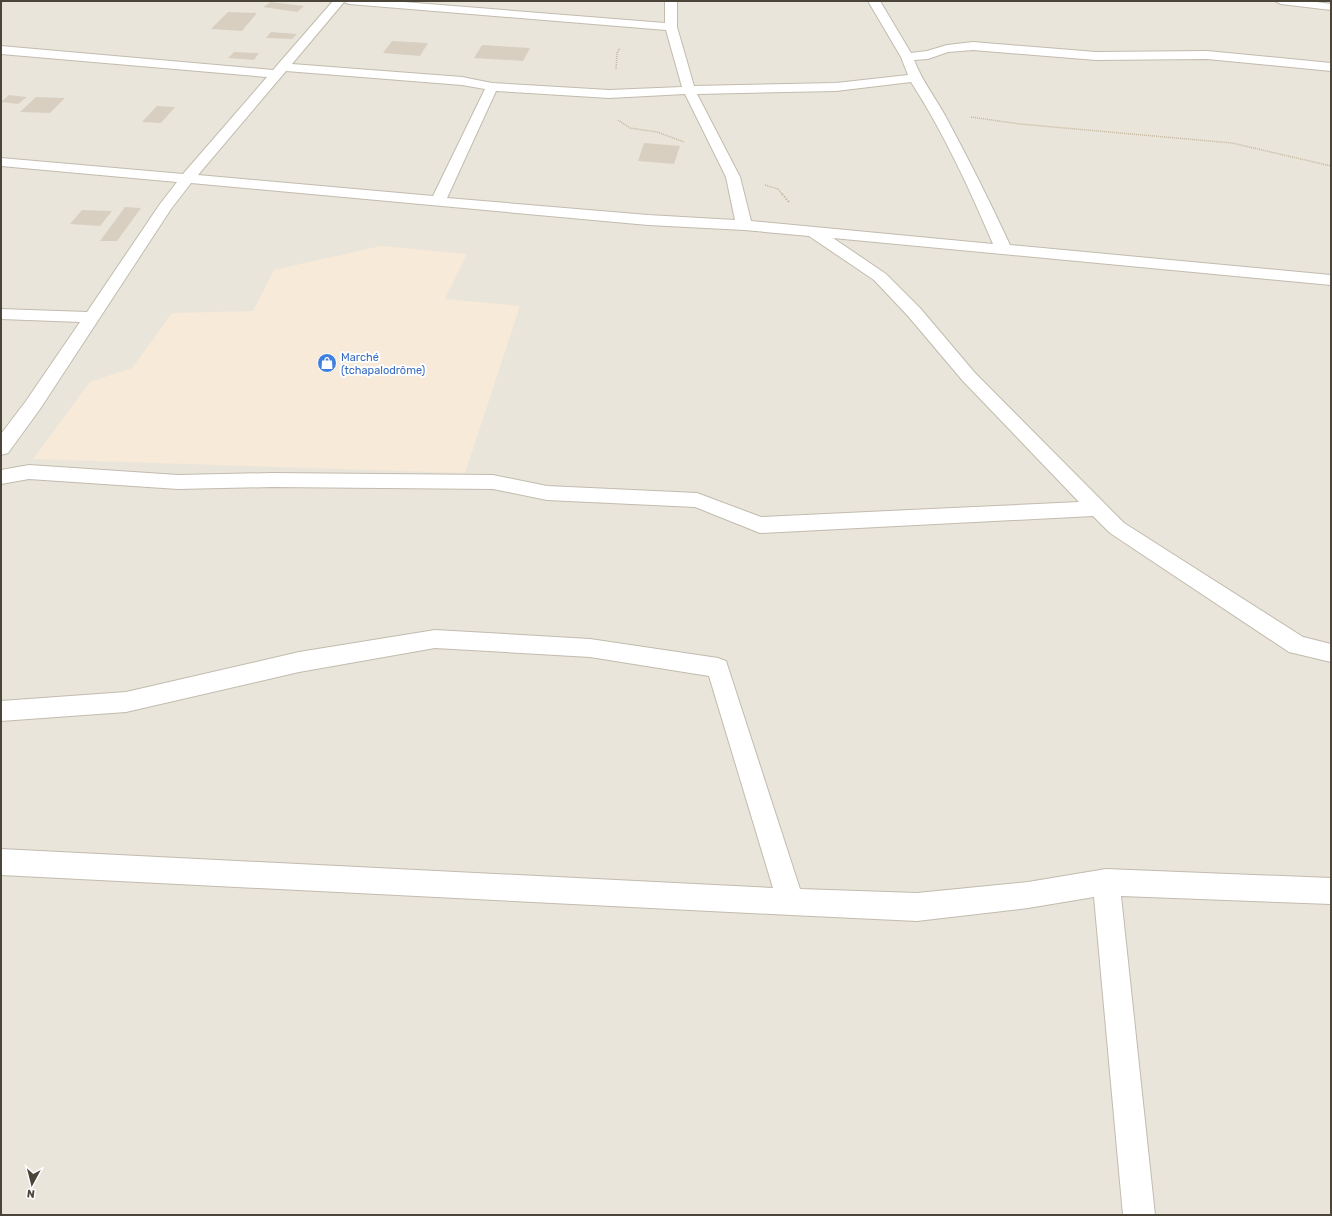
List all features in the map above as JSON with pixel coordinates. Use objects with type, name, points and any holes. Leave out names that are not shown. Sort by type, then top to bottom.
[{"type":"street","points":[[1,448],[33,405],[166,207],[186,180],[339,1]]},
{"type":"street","points":[[349,1],[671,27]]},
{"type":"street","points":[[671,1],[671,27],[689,90],[733,177],[744,225]]},
{"type":"street","points":[[874,1],[906,57],[915,78],[936,112],[970,175],[1004,250]]},
{"type":"street","points":[[1281,1],[1331,7]]},
{"type":"street","points":[[906,57],[928,55],[947,49],[973,46],[1096,56],[1207,55],[1331,67]]},
{"type":"street","points":[[1,50],[280,71],[462,81],[492,87],[609,94],[689,90],[836,87],[915,78]]},
{"type":"street","points":[[438,202],[492,87]]},
{"type":"street","points":[[1,162],[186,180],[648,220],[744,225],[1331,280]]},
{"type":"street","points":[[814,232],[880,277],[914,312],[969,377],[1117,528],[1297,645],[1331,653]]},
{"type":"street","points":[[1,314],[92,317]]},
{"type":"street","points":[[1,477],[29,472],[178,482],[272,480],[494,482],[547,494],[697,500],[760,525],[1099,508]]},
{"type":"street","points":[[1,711],[126,702],[299,662],[435,639],[590,648],[718,668],[791,902]]},
{"type":"street","points":[[1,862],[917,907],[1028,895],[1106,882],[1331,891]]},
{"type":"street","points":[[1106,882],[1139,1215]]},
{"type":"path","points":[[936,112],[1020,124],[1232,143],[1331,166]]},
{"type":"shaded area","points":[[1,1],[1331,1],[1331,1215],[1,1215]]},
{"type":"shaded area","points":[[381,246],[467,254],[445,299],[520,306],[465,473],[33,459],[90,382],[132,368],[172,313],[253,311],[274,270]]},
{"type":"building","points":[[271,2],[304,6],[297,12],[263,7]]},
{"type":"building","points":[[228,12],[257,13],[242,31],[211,29]]},
{"type":"building","points":[[271,32],[297,34],[292,39],[266,38]]},
{"type":"building","points":[[392,41],[428,43],[420,56],[383,53]]},
{"type":"building","points":[[482,45],[530,48],[523,61],[474,58]]},
{"type":"building","points":[[234,52],[259,53],[254,60],[228,58]]},
{"type":"building","points":[[9,95],[27,97],[18,104],[1,102]]},
{"type":"building","points":[[36,97],[65,98],[50,113],[20,112]]},
{"type":"building","points":[[157,106],[175,107],[161,123],[142,122]]},
{"type":"building","points":[[644,143],[680,146],[674,164],[638,161]]},
{"type":"building","points":[[125,207],[141,208],[117,241],[100,241]]},
{"type":"building","points":[[82,210],[112,211],[100,226],[70,224]]},
{"type":"place","name":"Marché (tchapalodrôme)","points":[[327,363]]}]
